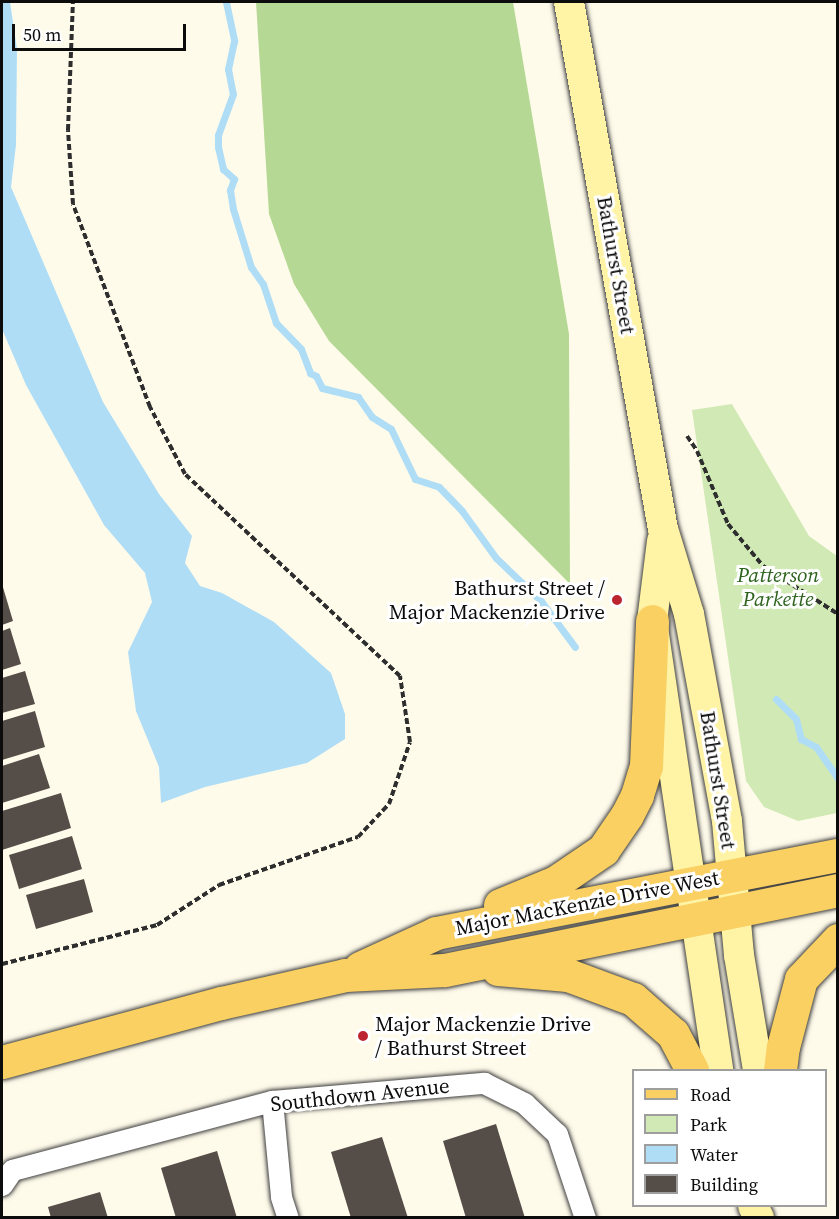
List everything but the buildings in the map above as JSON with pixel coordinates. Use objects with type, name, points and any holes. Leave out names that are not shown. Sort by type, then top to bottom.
[{"type":"main road","name":"Bathurst Street","points":[[569,2],[663,529],[689,614],[727,821],[739,955],[758,1069]]},
{"type":"main road","name":"Bathurst Street","points":[[663,529],[652,621],[718,1069]]},
{"type":"main road","points":[[436,933],[556,882],[603,850],[618,829],[637,795],[646,766],[652,621]]},
{"type":"main road","name":"Major MacKenzie Drive West","points":[[345,975],[436,933],[837,855]]},
{"type":"main road","name":"Major MacKenzie Drive West","points":[[2,1062],[221,1003],[345,975],[445,970],[837,890]]},
{"type":"main road","points":[[780,1069],[783,1047],[801,979],[837,940]]},
{"type":"main road","points":[[464,966],[568,975],[633,999],[673,1034],[691,1069]]},
{"type":"street","name":"Southdown Avenue","points":[[2,1185],[12,1170],[272,1101],[484,1083],[524,1103],[557,1134],[585,1218]]},
{"type":"street","points":[[272,1101],[281,1197],[288,1218]]},
{"type":"path","points":[[2,964],[157,925],[219,885],[358,837],[389,804],[410,742],[400,676],[185,474],[150,407],[73,204],[68,130],[73,2]]},
{"type":"path","points":[[687,436],[697,452],[728,524],[763,566],[837,614]]},
{"type":"green space","points":[[256,2],[513,2],[569,334],[570,584],[329,341],[294,284],[269,214]]},
{"type":"green space","name":"Patterson Parkette","points":[[732,404],[809,536],[837,556],[837,813],[798,821],[764,807],[746,781],[692,410]]},
{"type":"water","points":[[2,2],[10,2],[17,49],[16,145],[11,187],[103,402],[159,494],[192,536],[185,563],[200,586],[222,593],[274,622],[331,673],[345,714],[345,739],[307,763],[205,787],[161,803],[159,767],[136,711],[128,652],[152,602],[145,573],[104,525],[26,385],[2,329]]},
{"type":"waterway","points":[[226,2],[234,41],[228,69],[233,94],[218,135],[218,147],[223,169],[234,179],[230,190],[233,209],[251,267],[263,284],[276,323],[301,349],[310,373],[316,376],[322,388],[358,397],[372,417],[391,429],[415,479],[439,487],[462,511],[496,558],[541,601],[575,647]]},
{"type":"waterway","points":[[776,699],[796,719],[801,739],[816,747],[838,778]]},
{"type":"place","name":"Bathurst Street / Major Mackenzie Drive","points":[[617,600]]},
{"type":"place","name":"Major Mackenzie Drive / Bathurst Street","points":[[363,1036]]}]
